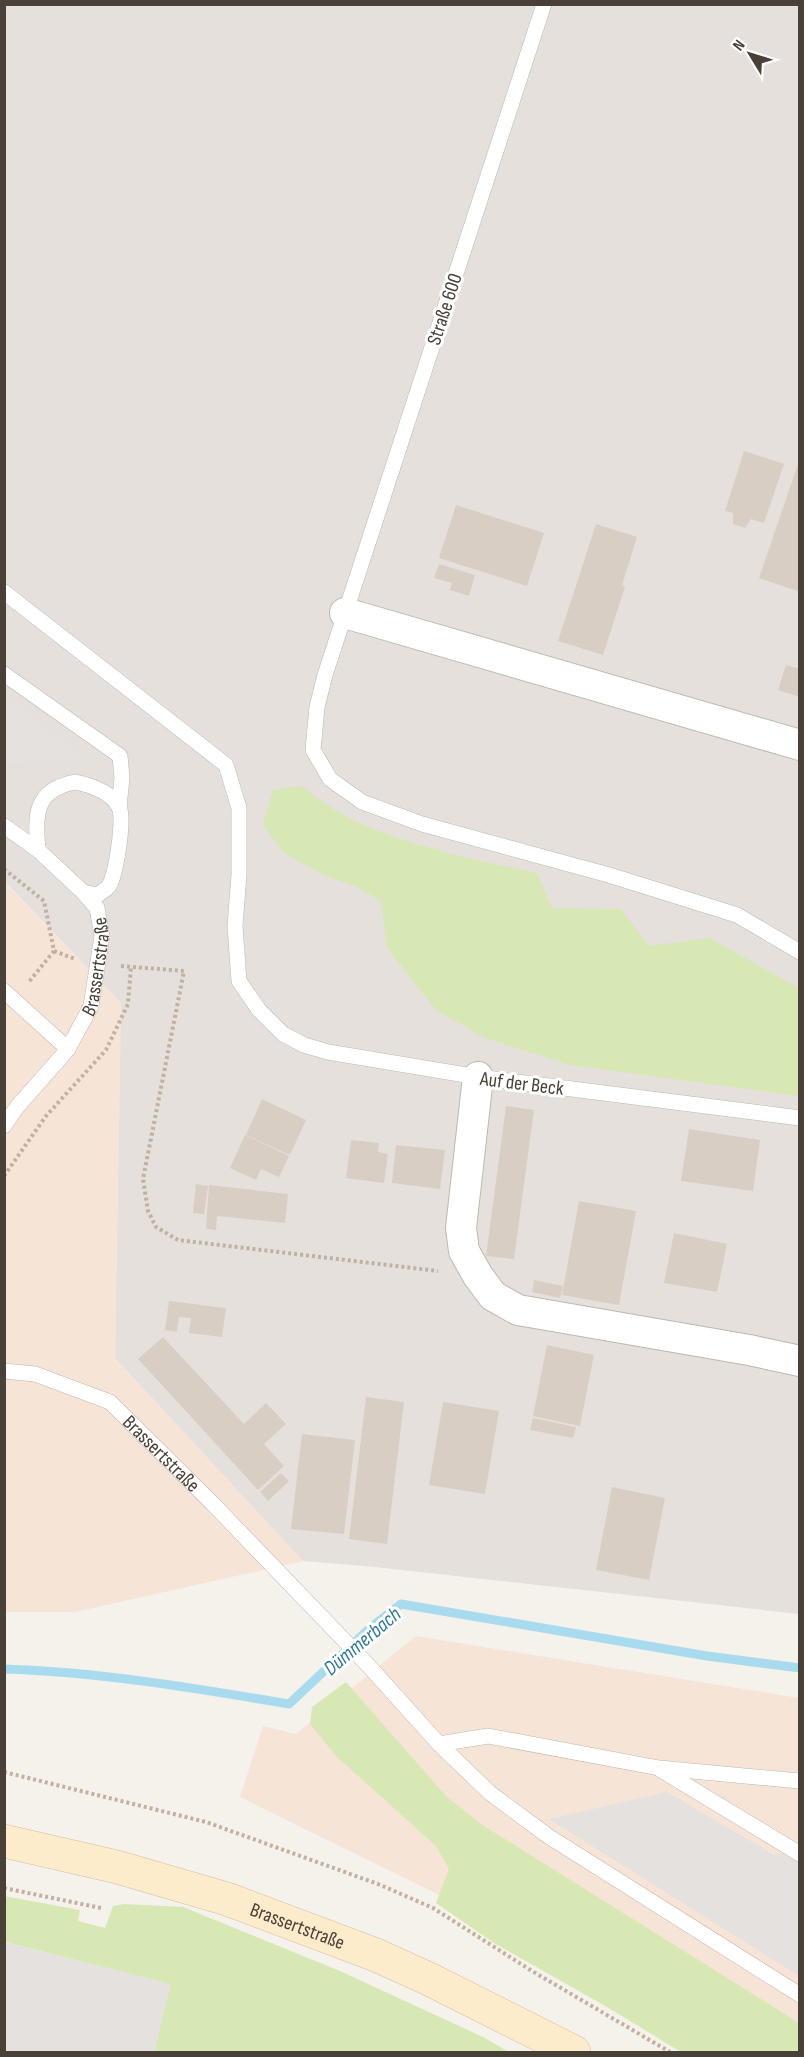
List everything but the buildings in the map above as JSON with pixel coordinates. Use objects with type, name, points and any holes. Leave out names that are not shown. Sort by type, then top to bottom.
[{"type":"main road","name":"Brassertstraße","points":[[4,1841],[117,1867],[237,1903],[386,1960],[574,2052]]},
{"type":"street","points":[[345,613],[800,745]]},
{"type":"street","points":[[478,1077],[461,1228],[464,1251],[493,1296],[518,1310],[800,1361]]},
{"type":"lane","name":"Straße 600","points":[[544,4],[345,613],[317,707],[314,750],[330,779],[362,802],[422,824],[609,875],[737,915],[800,952]]},
{"type":"lane","name":"Auf der Beck","points":[[4,592],[226,765],[239,808],[239,874],[235,926],[239,981],[259,1010],[283,1034],[304,1045],[328,1052],[478,1077],[800,1118]]},
{"type":"lane","points":[[4,674],[120,756],[121,826],[102,936]]},
{"type":"lane","points":[[38,850],[36,820],[45,796],[59,785],[75,782],[94,786],[119,807]]},
{"type":"lane","points":[[4,826],[38,850],[83,892],[98,895],[108,887],[114,869]]},
{"type":"lane","name":"Brassertstraße","points":[[4,1126],[17,1107],[68,1049],[91,1006],[102,936],[97,908],[83,892]]},
{"type":"lane","points":[[9,995],[68,1049]]},
{"type":"lane","name":"Brassertstraße","points":[[4,1371],[35,1374],[110,1402],[212,1503],[367,1664],[439,1744],[490,1793],[548,1836],[800,1995]]},
{"type":"lane","points":[[439,1744],[488,1736],[659,1768],[800,1781]]},
{"type":"lane","points":[[659,1768],[800,1854]]},
{"type":"path","points":[[4,869],[44,901],[54,951],[9,995]]},
{"type":"path","points":[[131,967],[159,967],[184,971],[143,1179],[148,1211],[156,1227],[178,1240],[478,1276]]},
{"type":"path","points":[[4,1772],[206,1822],[378,1884],[433,1908],[532,1971],[669,2052]]},
{"type":"path","points":[[4,1888],[101,1908]]},
{"type":"shaded area","points":[[5,5],[799,5],[799,1614],[303,1561],[115,1358],[121,1003],[5,882]]},
{"type":"shaded area","points":[[5,696],[87,758],[5,764]]},
{"type":"shaded area","points":[[4,882],[121,1003],[115,1358],[303,1561],[75,1612],[5,1612]]},
{"type":"shaded area","points":[[416,1636],[799,1698],[799,2052],[590,1969],[240,1797],[263,1726],[296,1734]]},
{"type":"shaded area","points":[[667,1792],[774,1855],[799,1849],[799,1976],[549,1819]]},
{"type":"shaded area","points":[[4,1942],[171,1984],[154,2052],[5,2052]]},
{"type":"green space","points":[[300,786],[355,821],[377,830],[445,852],[537,873],[552,908],[621,909],[649,946],[709,938],[799,988],[799,1096],[570,1065],[485,1038],[436,1010],[387,948],[381,901],[357,887],[321,874],[284,853],[263,825],[273,790]]},
{"type":"green space","points":[[346,1682],[446,1796],[481,1824],[799,2023],[799,2052],[681,2052],[494,1943],[436,1903],[449,1869],[436,1846],[337,1757],[310,1724],[312,1707]]},
{"type":"green space","points":[[4,1896],[80,1910],[78,1921],[105,1928],[113,1906],[124,1904],[183,1907],[340,1971],[483,2037],[509,2052],[154,2052],[170,1984],[5,1942]]},
{"type":"waterway","name":"Dümmerbach","points":[[4,1669],[111,1677],[289,1704],[370,1628],[401,1604],[707,1656],[800,1668]]}]
